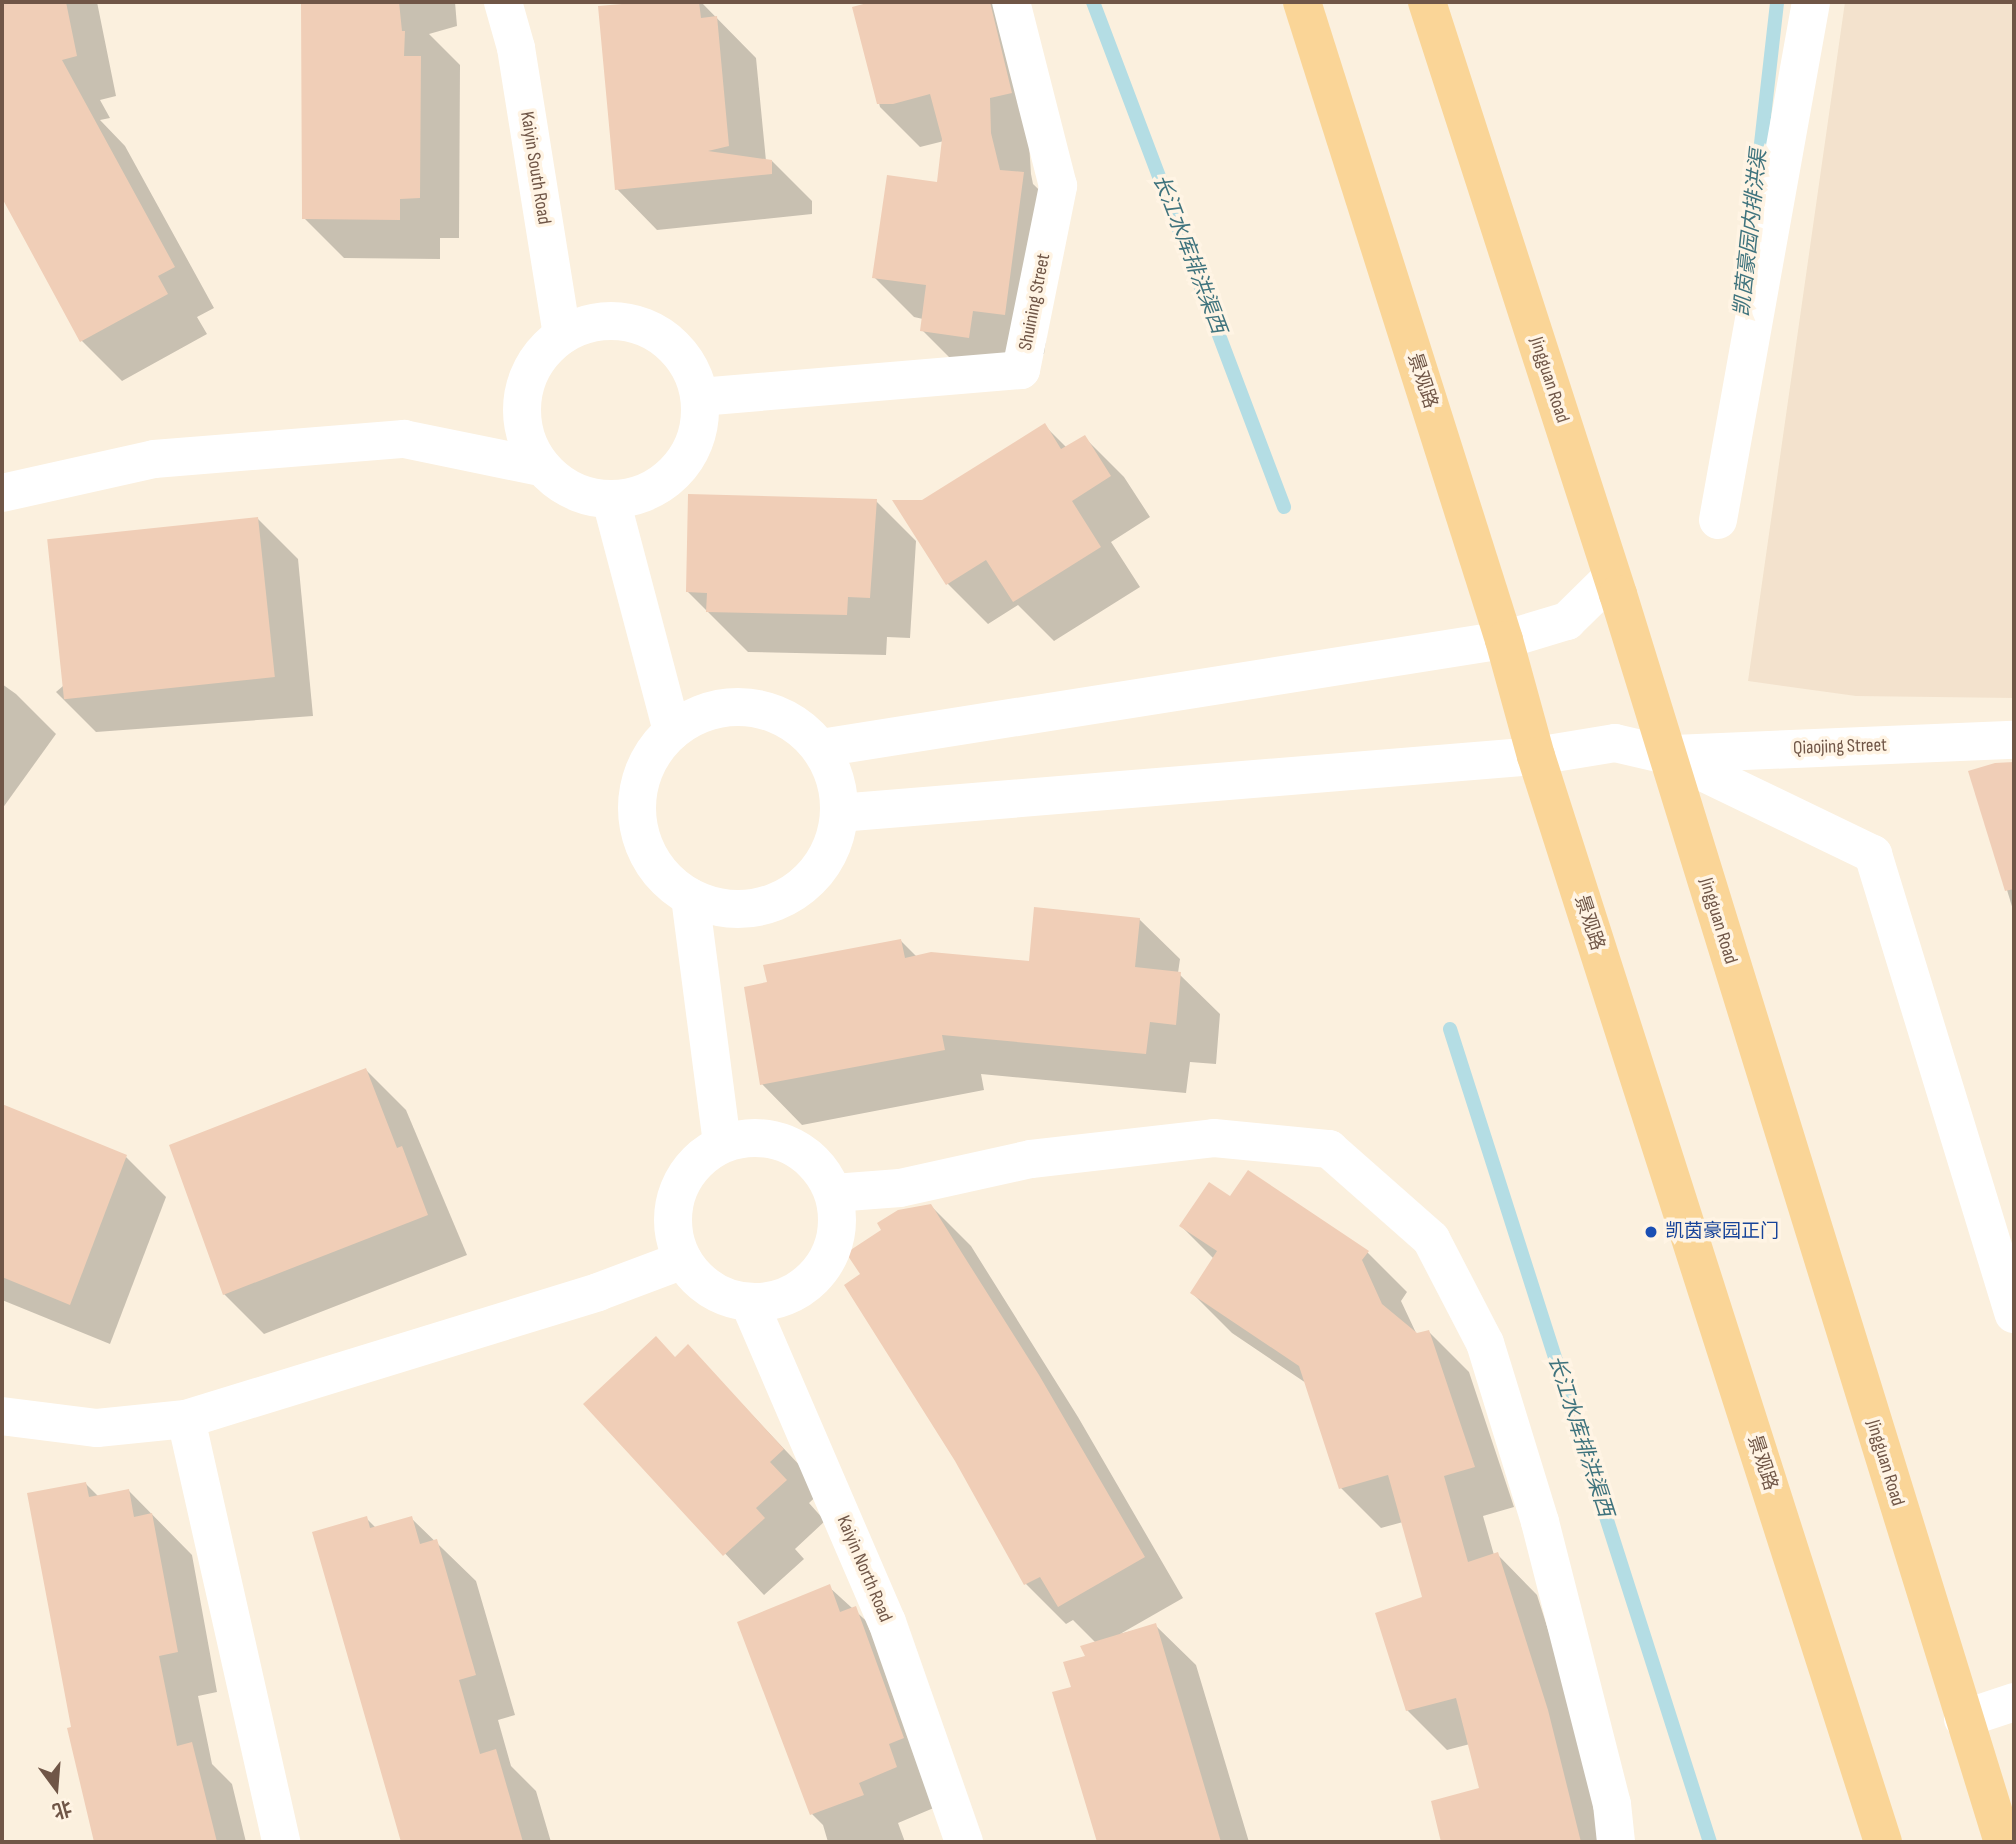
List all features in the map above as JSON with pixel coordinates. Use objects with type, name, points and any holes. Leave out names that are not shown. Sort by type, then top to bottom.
[{"type":"main road","name":"景观路","points":[[1301,2],[1504,640],[1536,756],[1884,1842]]},
{"type":"main road","name":"Jingguan Road","points":[[1427,2],[1612,578],[2003,1842]]},
{"type":"street","name":"Kaiyin South Road","points":[[503,2],[516,48],[562,335]]},
{"type":"street","name":"Shuining Street","points":[[700,397],[1021,370],[1058,186],[1012,2]]},
{"type":"street","points":[[1718,520],[1811,2]]},
{"type":"street","points":[[2,494],[154,459],[404,439],[541,467],[582,495],[611,500],[640,495],[668,480],[687,456],[698,428],[700,397],[690,369],[672,344],[646,327],[617,321],[588,323],[562,335],[540,354],[526,379],[521,407],[524,436],[541,467]]},
{"type":"street","points":[[611,500],[672,731]]},
{"type":"street","points":[[821,748],[1504,640],[1567,621],[1612,578]]},
{"type":"street","points":[[732,706],[765,710],[796,724],[821,748],[836,779],[839,814],[832,846],[813,876],[786,897],[754,908],[720,908],[690,897],[663,877],[645,850],[636,819],[638,786],[650,755],[672,731],[700,714],[732,706]]},
{"type":"street","name":"Qiaojing Street","points":[[1667,755],[2014,740]]},
{"type":"street","points":[[839,814],[1536,756],[1615,743],[1667,755],[1874,853],[2014,1314]]},
{"type":"street","points":[[690,897],[722,1144]]},
{"type":"street","points":[[748,1138],[775,1139],[800,1151],[821,1169],[834,1193],[839,1219],[834,1247],[821,1270],[801,1289],[777,1300],[749,1302],[723,1296],[699,1281],[683,1260],[674,1235],[674,1207],[682,1181],[699,1160],[722,1144],[748,1138]]},
{"type":"street","points":[[834,1193],[900,1188],[1031,1158],[1214,1138],[1329,1149],[1431,1239],[1485,1343],[1540,1522],[1612,1804],[1627,1842]]},
{"type":"street","points":[[2,1416],[97,1428],[186,1419],[598,1292],[683,1260]]},
{"type":"street","name":"Kaiyin North Road","points":[[749,1302],[887,1622],[964,1842]]},
{"type":"street","points":[[186,1419],[281,1842]]},
{"type":"street","points":[[1964,1719],[2014,1702]]},
{"type":"street","points":[[1612,1804],[1616,1842]]},
{"type":"shaded area","points":[[1845,2],[2014,2],[2014,698],[1856,696],[1748,681]]},
{"type":"building","points":[[2,2],[66,2],[77,56],[62,60],[175,267],[158,276],[168,294],[80,342],[2,198]]},
{"type":"building","points":[[301,2],[399,2],[402,31],[405,31],[404,56],[421,56],[420,198],[400,199],[400,220],[302,219]]},
{"type":"building","points":[[699,2],[701,18],[717,16],[729,146],[708,151],[772,160],[772,174],[615,190],[598,6]]},
{"type":"building","points":[[871,2],[990,2],[1012,93],[990,98],[991,133],[1000,170],[1024,172],[1005,315],[973,311],[969,338],[920,331],[926,285],[872,278],[887,175],[937,182],[942,139],[930,94],[893,104],[877,104],[852,7]]},
{"type":"building","points":[[1045,423],[1061,449],[1085,435],[1111,476],[1072,501],[1101,547],[1013,602],[986,560],[946,585],[892,500],[922,500]]},
{"type":"building","points":[[688,494],[877,499],[870,598],[848,597],[847,615],[706,612],[707,593],[686,592]]},
{"type":"building","points":[[258,517],[275,677],[64,699],[47,539]]},
{"type":"building","points":[[2014,762],[2014,889],[2005,891],[1968,771],[1995,763]]},
{"type":"building","points":[[1034,907],[1140,918],[1135,967],[1181,972],[1176,1025],[1150,1022],[1146,1054],[942,1035],[945,1050],[760,1085],[744,987],[767,982],[763,965],[901,939],[905,958],[931,952],[1029,961]]},
{"type":"building","points":[[366,1068],[397,1148],[402,1146],[428,1215],[223,1295],[169,1145]]},
{"type":"building","points":[[2,1104],[127,1155],[70,1305],[2,1277]]},
{"type":"building","points":[[1248,1170],[1369,1251],[1362,1260],[1382,1304],[1417,1333],[1429,1330],[1475,1467],[1444,1476],[1468,1562],[1498,1552],[1548,1710],[1581,1842],[1441,1842],[1431,1801],[1479,1788],[1456,1698],[1406,1711],[1375,1613],[1422,1597],[1388,1475],[1339,1489],[1299,1366],[1190,1293],[1217,1251],[1179,1226],[1209,1182],[1230,1196]]},
{"type":"building","points":[[931,1204],[1039,1375],[1145,1557],[1058,1607],[1040,1577],[1024,1585],[955,1461],[844,1285],[860,1274],[846,1253],[881,1230],[877,1223],[898,1210]]},
{"type":"building","points":[[656,1336],[675,1357],[688,1344],[784,1449],[770,1462],[787,1480],[756,1508],[765,1518],[723,1556],[583,1404]]},
{"type":"building","points":[[86,1482],[89,1497],[129,1489],[134,1517],[152,1513],[178,1652],[159,1656],[177,1746],[192,1742],[217,1842],[94,1842],[67,1728],[71,1727],[27,1493]]},
{"type":"building","points":[[367,1516],[370,1528],[412,1516],[420,1544],[437,1539],[476,1675],[459,1680],[480,1754],[496,1749],[523,1842],[401,1842],[312,1532]]},
{"type":"building","points":[[830,1584],[840,1612],[856,1606],[904,1738],[889,1744],[897,1767],[859,1783],[864,1795],[810,1815],[737,1622]]},
{"type":"building","points":[[1156,1623],[1221,1842],[1097,1842],[1052,1692],[1071,1687],[1063,1662],[1085,1656],[1080,1646]]},
{"type":"waterway","name":"长江水库排洪渠西","points":[[1093,2],[1284,507]]},
{"type":"waterway","name":"凯茵豪园内排洪渠","points":[[1750,240],[1777,2]]},
{"type":"waterway","name":"长江水库排洪渠西","points":[[1450,1029],[1710,1842]]},
{"type":"place","name":"凯茵豪园正门","points":[[1651,1232]]}]
